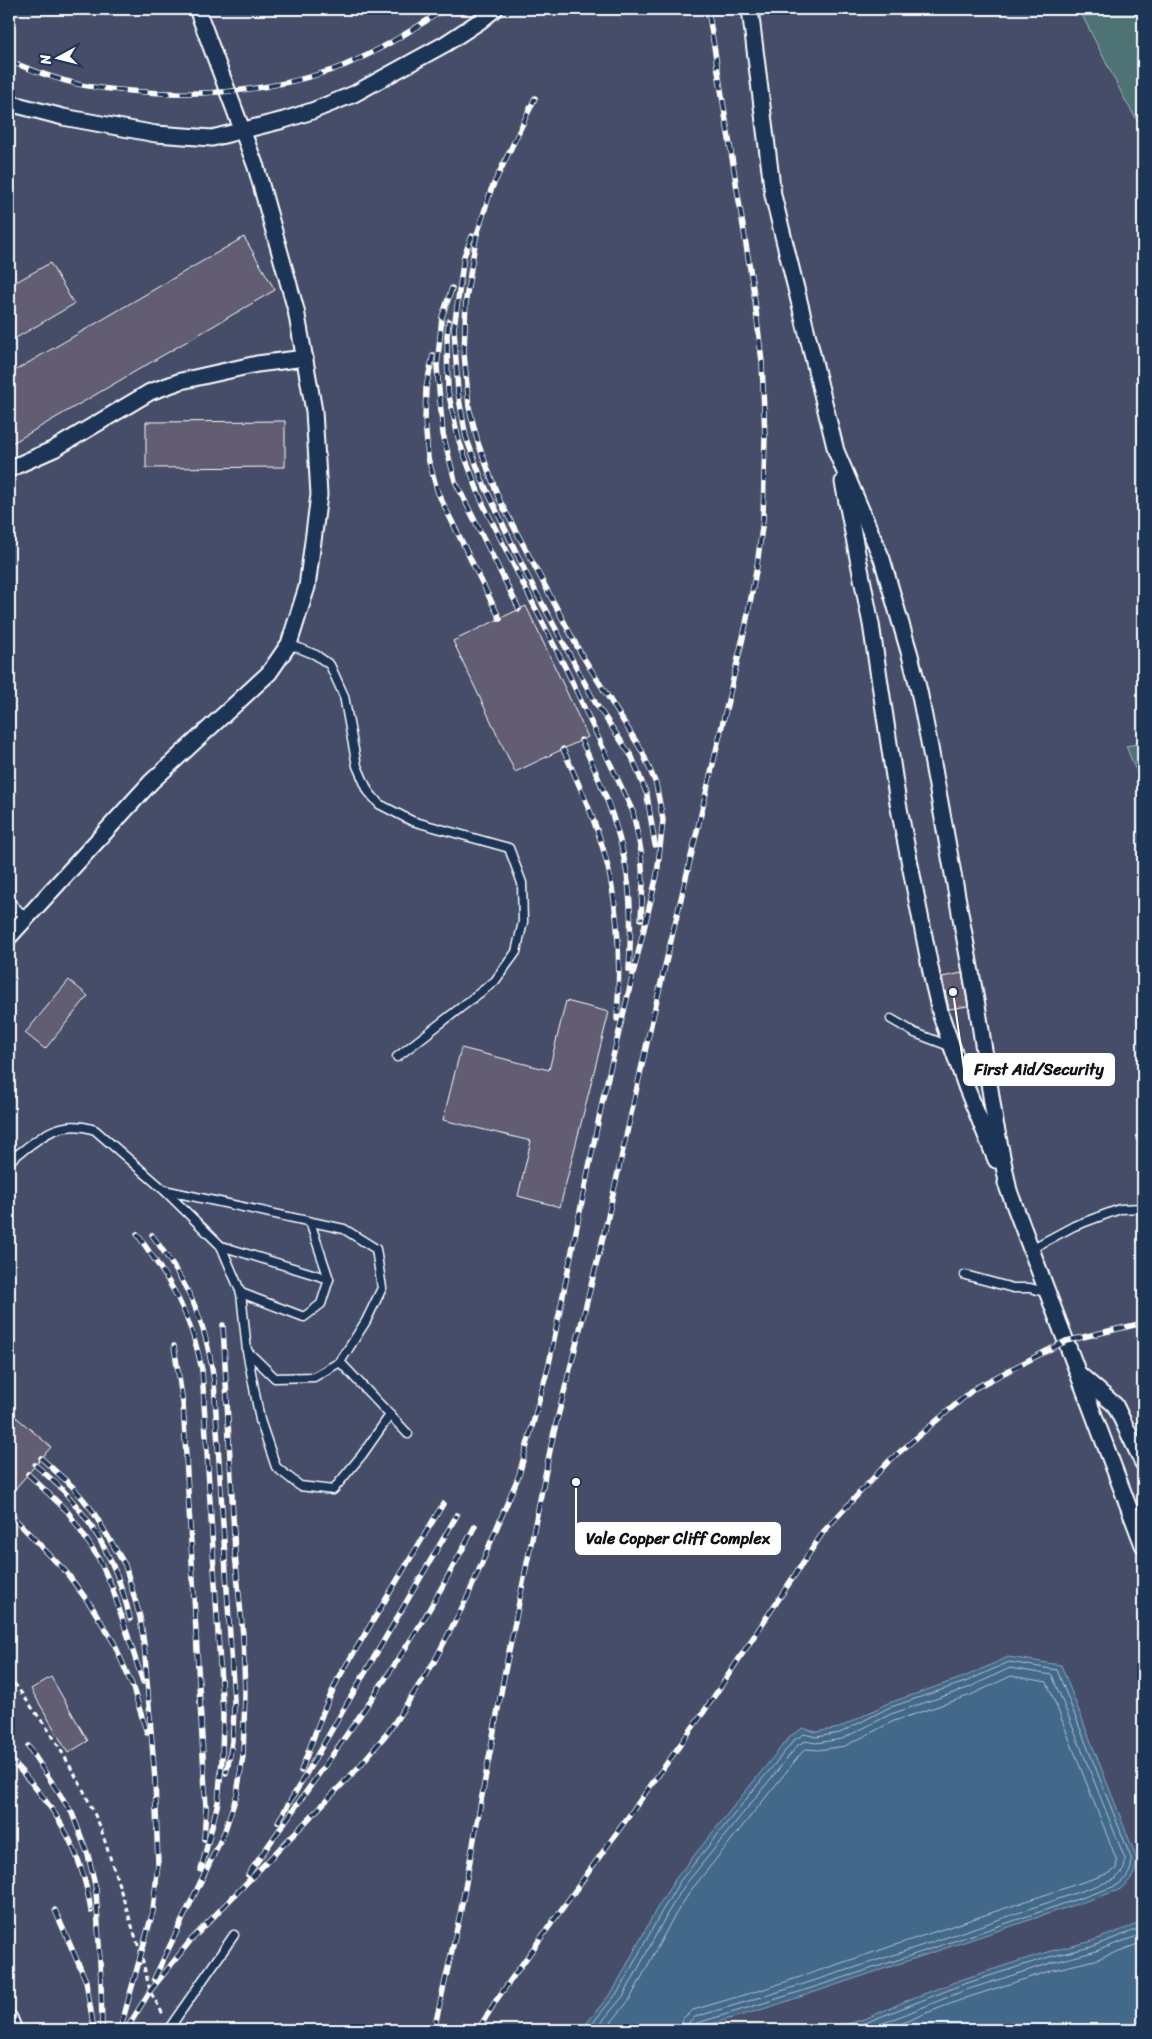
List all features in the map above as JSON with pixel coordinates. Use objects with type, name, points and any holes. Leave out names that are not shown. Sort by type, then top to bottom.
[{"type":"street","points":[[9,937],[25,917],[151,782],[264,678],[289,644],[307,587],[319,495],[314,411],[296,310],[256,167],[197,9]]},
{"type":"street","points":[[9,103],[63,117],[156,134],[212,138],[312,112],[354,94],[445,44],[495,9]]},
{"type":"street","points":[[750,9],[773,195],[836,450],[871,624],[898,803],[941,1016],[967,1089],[1009,1191],[1143,1545]]},
{"type":"street","points":[[9,469],[54,449],[150,392],[181,381],[257,364],[305,358]]},
{"type":"street","points":[[836,450],[882,558],[910,655],[929,742],[978,1011],[995,1122],[1009,1191]]},
{"type":"street","points":[[1078,1373],[1115,1405],[1143,1463]]},
{"type":"street","points":[[9,2018],[14,2030]]},
{"type":"lane","points":[[289,644],[316,655],[330,665],[344,696],[357,766],[368,791],[379,804],[412,821],[509,848],[522,883],[523,922],[516,952],[495,981],[397,1056]]},
{"type":"lane","points":[[9,901],[25,917]]},
{"type":"lane","points":[[891,1019],[914,1033],[952,1047]]},
{"type":"lane","points":[[9,1161],[56,1128],[80,1125],[95,1130],[164,1190],[221,1246],[241,1293],[247,1351],[260,1420],[276,1467],[300,1486],[333,1490],[362,1455],[390,1415]]},
{"type":"lane","points":[[164,1190],[344,1230],[376,1249],[382,1288],[366,1321],[340,1362],[314,1377],[275,1378],[247,1351]]},
{"type":"lane","points":[[1031,1249],[1074,1226],[1120,1209],[1143,1208]]},
{"type":"lane","points":[[241,1293],[304,1317],[321,1304],[329,1279],[310,1222]]},
{"type":"lane","points":[[221,1246],[329,1279]]},
{"type":"lane","points":[[965,1275],[1013,1288],[1030,1288],[1048,1293]]},
{"type":"lane","points":[[340,1362],[408,1434]]},
{"type":"lane","points":[[169,2029],[234,1934]]},
{"type":"path","points":[[9,1676],[52,1735],[82,1787],[100,1826],[142,1954],[150,1991],[169,2029]]},
{"type":"shaded area","points":[[9,9],[1079,9],[1143,131],[1143,743],[1126,747],[1143,788],[1143,2030],[9,2030]]},
{"type":"green space","points":[[1079,9],[1143,9],[1143,131],[1124,98]]},
{"type":"green space","points":[[1143,743],[1143,788],[1126,746]]},
{"type":"water","points":[[1008,1657],[1061,1665],[1136,1857],[1135,1872],[1119,1890],[770,2007],[691,2030],[581,2030],[614,1989],[657,1908],[676,1878],[790,1736],[803,1728],[816,1732],[839,1728],[886,1704],[964,1677]]},
{"type":"water","points":[[1143,1922],[1143,2030],[828,2030],[867,2018],[960,1980],[1047,1952],[1089,1942]]},
{"type":"building","points":[[244,237],[275,290],[9,445],[9,374]]},
{"type":"building","points":[[50,263],[74,304],[9,342],[9,286]]},
{"type":"building","points":[[285,421],[285,467],[146,468],[146,422]]},
{"type":"building","points":[[526,606],[588,737],[515,772],[453,641]]},
{"type":"building","points":[[962,973],[968,1006],[949,1009],[942,977]]},
{"type":"building","points":[[69,980],[88,996],[45,1049],[25,1033]]},
{"type":"building","points":[[566,1001],[609,1012],[560,1207],[518,1196],[531,1141],[443,1120],[461,1048],[549,1070]]},
{"type":"building","points":[[9,1411],[51,1447],[9,1496]]},
{"type":"building","points":[[51,1677],[88,1741],[68,1753],[31,1689]]},
{"type":"railway","points":[[9,61],[54,78],[100,88],[156,93],[232,91],[283,83],[332,70],[390,43],[445,9]]},
{"type":"railway","points":[[434,2030],[460,1915],[505,1671],[553,1436],[605,1230],[651,1025],[745,629],[757,566],[763,519],[765,437],[762,362],[754,294],[708,9]]},
{"type":"railway","points":[[126,2030],[150,1991],[191,1940],[357,1769],[389,1731],[434,1662],[468,1596],[519,1475],[549,1364],[603,1098],[657,875],[663,820],[656,784],[642,751],[580,652],[499,499],[478,443],[469,407],[464,353],[466,299],[476,238],[491,190],[535,98]]},
{"type":"railway","points":[[472,236],[464,256],[454,328],[458,393],[466,437],[482,480],[527,575],[596,704],[632,757],[647,795],[655,845]]},
{"type":"railway","points":[[452,288],[442,317],[437,367],[443,434],[455,481],[519,609]]},
{"type":"railway","points":[[449,321],[447,335],[448,391],[459,441],[482,502],[566,669],[633,812],[641,851],[643,883],[641,919]]},
{"type":"railway","points":[[433,355],[426,388],[425,419],[428,458],[438,493],[500,619]]},
{"type":"railway","points":[[581,740],[607,800],[622,847],[629,889],[629,970]]},
{"type":"railway","points":[[563,749],[597,831],[611,882],[618,950],[619,985],[617,1019]]},
{"type":"railway","points":[[137,1234],[160,1267],[178,1298],[192,1331],[202,1370],[223,1715],[222,1760],[218,1802],[201,1870]]},
{"type":"railway","points":[[152,1235],[176,1270],[193,1303],[206,1338],[214,1381],[234,1700],[233,1736],[226,1773]]},
{"type":"railway","points":[[478,2030],[497,1999],[703,1713],[824,1531],[889,1461],[975,1388],[1066,1341],[1143,1323]]},
{"type":"railway","points":[[154,1979],[224,1833],[237,1794],[243,1756],[245,1694],[243,1635],[235,1554],[223,1325]]},
{"type":"railway","points":[[174,1346],[183,1403],[206,1808],[204,1839]]},
{"type":"railway","points":[[41,1458],[73,1487],[92,1510],[125,1565],[140,1617],[144,1644],[155,1780],[158,1864],[153,1911],[120,2030]]},
{"type":"railway","points":[[35,1465],[57,1484],[90,1524],[107,1554],[121,1585],[130,1619]]},
{"type":"railway","points":[[28,1474],[68,1512],[98,1557],[112,1587],[143,1682]]},
{"type":"railway","points":[[301,1771],[323,1712],[338,1679],[443,1504]]},
{"type":"railway","points":[[278,1822],[457,1515]]},
{"type":"railway","points":[[13,1517],[66,1572],[92,1607],[114,1643],[132,1685],[147,1733]]},
{"type":"railway","points":[[248,1875],[371,1700],[410,1641],[436,1599],[475,1526]]},
{"type":"railway","points":[[28,1746],[72,1813],[88,1855],[96,1889],[102,2030]]},
{"type":"railway","points":[[9,1758],[39,1792],[63,1827],[73,1846],[80,1866],[91,1911]]},
{"type":"railway","points":[[55,1910],[86,1981],[94,2030]]},
{"type":"place","name":"First Aid/Security","points":[[953,992]]},
{"type":"place","name":"Vale Copper Cliff Complex","points":[[576,1482]]}]
